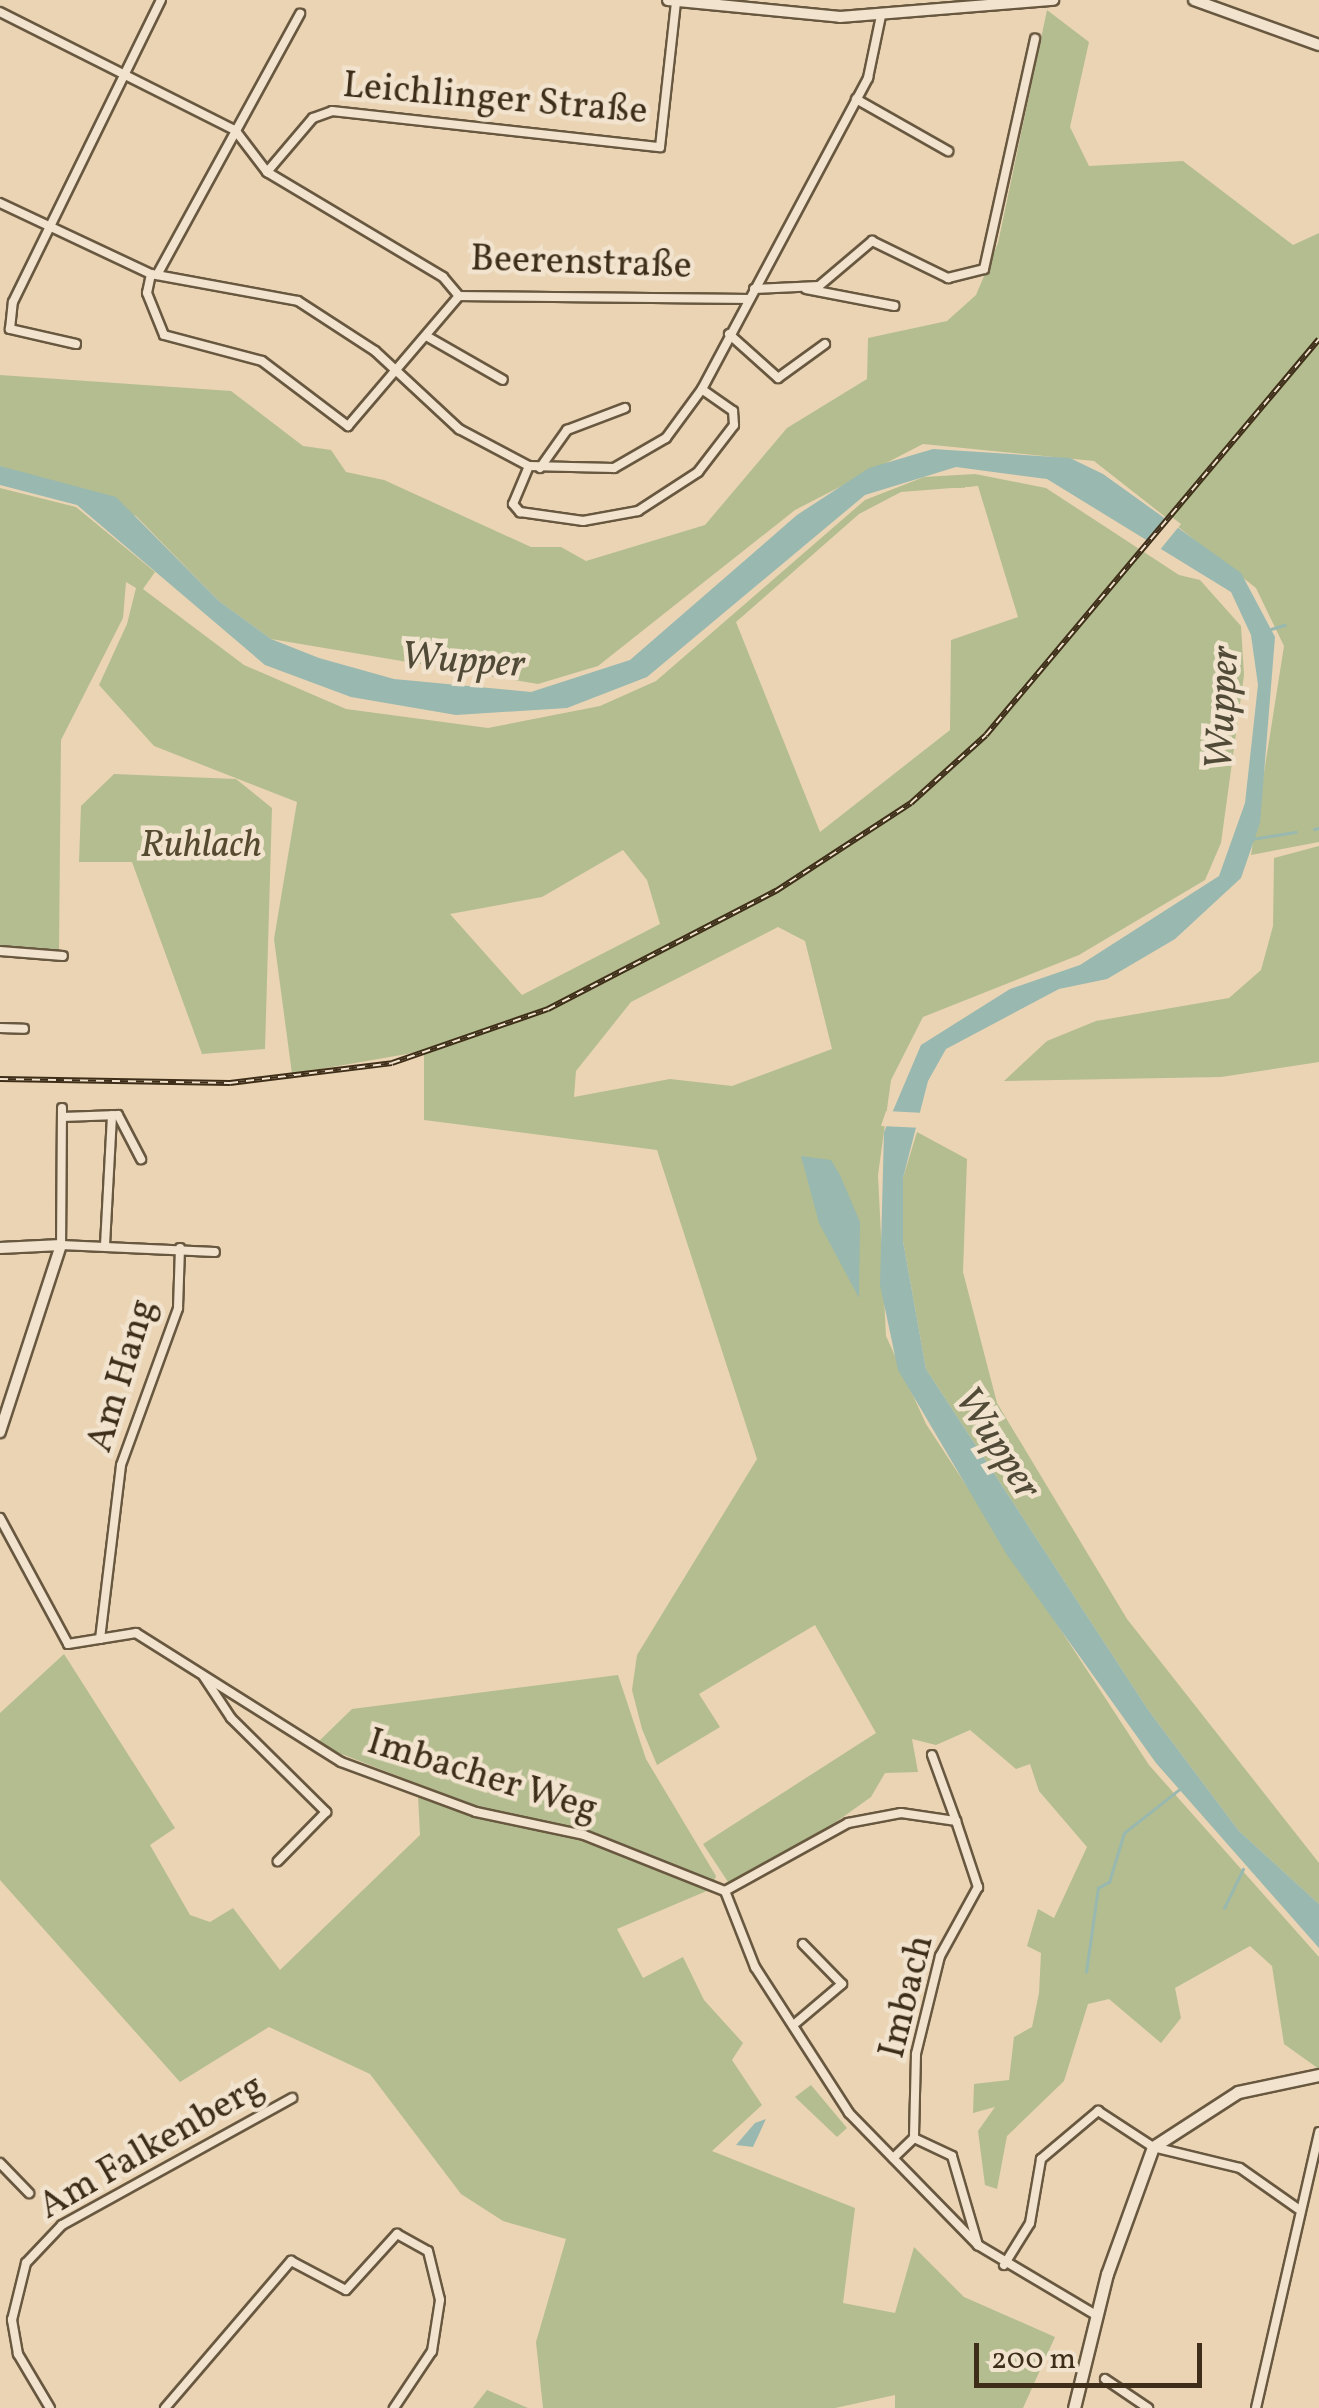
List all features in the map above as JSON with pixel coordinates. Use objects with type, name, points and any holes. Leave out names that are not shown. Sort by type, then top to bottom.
[{"type":"main road","points":[[1074,2408],[1096,2315],[1153,2147],[1238,2092],[1318,2075]]},
{"type":"street","points":[[10,329],[16,292],[160,0]]},
{"type":"street","points":[[668,0],[881,16],[1053,0]]},
{"type":"street","points":[[1194,0],[1319,45]]},
{"type":"street","name":"Leichlinger Straße","points":[[267,172],[313,118],[332,111],[660,147],[676,1]]},
{"type":"street","points":[[0,12],[235,130],[267,172]]},
{"type":"street","points":[[300,14],[169,255],[154,274],[147,293],[164,335],[262,360],[348,426],[459,296]]},
{"type":"street","points":[[0,203],[154,274],[285,295],[396,370],[459,429],[528,466],[586,474],[640,457],[702,390],[856,99],[881,16]]},
{"type":"street","points":[[806,288],[872,241],[948,278],[984,270],[1036,39]]},
{"type":"street","points":[[856,99],[948,151]]},
{"type":"street","name":"Beerenstraße","points":[[267,172],[443,277],[459,296],[747,299]]},
{"type":"street","points":[[754,289],[806,288],[894,306]]},
{"type":"street","points":[[0,326],[76,344]]},
{"type":"street","points":[[729,334],[778,378],[825,344]]},
{"type":"street","points":[[428,336],[503,380]]},
{"type":"street","points":[[528,466],[513,504],[520,512],[583,521],[638,511],[690,479],[734,425],[732,412],[702,390]]},
{"type":"street","points":[[540,468],[567,430],[625,408]]},
{"type":"street","points":[[0,951],[63,956]]},
{"type":"street","points":[[0,1028],[24,1029]]},
{"type":"street","points":[[0,1432],[61,1245],[62,1113],[112,1115]]},
{"type":"street","points":[[112,1115],[141,1159]]},
{"type":"street","points":[[105,1245],[112,1115]]},
{"type":"street","points":[[0,1248],[105,1245],[214,1252]]},
{"type":"street","name":"Am Hang","points":[[100,1639],[121,1466],[178,1308],[180,1248]]},
{"type":"street","name":"Imbacher Weg","points":[[0,1518],[58,1638],[100,1639],[136,1634],[202,1673],[277,1730],[341,1762],[476,1812],[584,1835],[725,1891]]},
{"type":"street","points":[[202,1673],[231,1718],[326,1812],[278,1860]]},
{"type":"street","name":"Imbach","points":[[914,2138],[919,2038],[949,1932],[978,1887],[932,1754]]},
{"type":"street","points":[[956,1821],[901,1814],[848,1823],[725,1891],[742,1943],[796,2022],[850,2113],[978,2245],[1004,2264],[1096,2315]]},
{"type":"street","points":[[796,2022],[842,1984],[803,1944]]},
{"type":"street","name":"Am Falkenberg","points":[[50,2408],[18,2354],[12,2320],[26,2263],[62,2225],[292,2098]]},
{"type":"street","points":[[1004,2264],[1030,2223],[1041,2159],[1058,2140],[1098,2111],[1153,2147],[1240,2168],[1297,2208]]},
{"type":"street","points":[[1256,2408],[1304,2231],[1297,2208],[1319,2132]]},
{"type":"street","points":[[893,2158],[914,2138],[952,2156],[978,2245]]},
{"type":"street","points":[[0,2164],[29,2193]]},
{"type":"street","points":[[165,2408],[291,2261],[346,2290],[398,2234],[428,2251],[440,2300],[432,2351],[394,2408]]},
{"type":"street","points":[[1105,2379],[1148,2408]]},
{"type":"green space","points":[[1047,10],[1089,42],[1070,127],[1089,166],[1183,161],[1293,245],[1319,233],[1319,842],[1251,855],[1284,646],[1256,588],[1094,461],[923,444],[795,510],[598,666],[538,684],[271,639],[219,601],[136,516],[0,466],[0,375],[231,391],[303,446],[331,450],[346,472],[384,480],[531,547],[561,547],[586,561],[705,525],[787,428],[867,379],[868,338],[947,321],[976,295],[998,243]]},
{"type":"green space","points":[[975,474],[1046,488],[1179,575],[1200,580],[1241,626],[1244,675],[1221,843],[1205,880],[1079,955],[923,1017],[891,1080],[878,1175],[886,1336],[926,1424],[1149,1765],[1319,1957],[1319,2069],[1284,2044],[1272,1966],[1250,1946],[1175,1988],[1181,2018],[1161,2043],[1109,1999],[1088,2004],[1064,2081],[1007,2136],[997,2189],[985,2185],[978,2131],[995,2107],[973,2113],[974,2084],[1009,2080],[1014,2037],[1032,2027],[1039,1993],[1041,1953],[1027,1946],[1038,1909],[1054,1918],[1087,1847],[1039,1791],[1030,1764],[1016,1769],[970,1730],[936,1745],[912,1739],[918,1772],[885,1773],[871,1797],[822,1832],[730,1885],[703,1844],[876,1733],[815,1625],[699,1694],[720,1727],[657,1765],[642,1729],[632,1690],[637,1655],[757,1459],[657,1150],[424,1120],[424,1051],[292,1074],[274,939],[297,802],[154,746],[99,685],[127,624],[136,588],[126,582],[123,618],[61,740],[59,951],[0,945],[0,488],[76,507],[155,572],[143,589],[244,665],[346,709],[488,728],[600,706],[656,681],[865,500],[924,477]],"holes":[[[978,486],[1018,617],[951,640],[950,730],[820,832],[736,622],[859,514],[901,492]],[[623,850],[647,880],[660,924],[522,995],[450,914],[542,897]],[[778,927],[805,941],[832,1049],[732,1086],[670,1079],[574,1097],[576,1071],[631,1002]]]},
{"type":"green space","name":"Ruhlach","points":[[114,774],[236,779],[272,808],[265,1049],[202,1054],[132,862],[79,862],[81,806]]},
{"type":"green space","points":[[1319,846],[1319,1062],[1221,1077],[1004,1081],[1047,1041],[1096,1021],[1229,998],[1261,970],[1273,926],[1274,858]]},
{"type":"green space","points":[[917,1132],[967,1159],[963,1272],[997,1403],[1127,1619],[1319,1863],[1319,1904],[1239,1831],[1149,1711],[926,1369],[903,1241],[903,1178]]},
{"type":"green space","points":[[64,1654],[175,1828],[150,1845],[190,1915],[210,1922],[233,1908],[280,1970],[420,1835],[418,1796],[544,1826],[709,1890],[617,1929],[643,1978],[683,1957],[704,2000],[743,2043],[732,2060],[762,2105],[712,2151],[855,2208],[843,2303],[895,2313],[914,2247],[964,2297],[1055,2337],[1023,2408],[895,2408],[895,2395],[835,2408],[543,2408],[536,2342],[566,2239],[503,2221],[461,2194],[370,2074],[269,2027],[180,2082],[0,1880],[0,1713]]},
{"type":"green space","points":[[618,1675],[646,1759],[716,1876],[713,1885],[575,1828],[482,1809],[316,1744],[352,1709]]},
{"type":"green space","points":[[811,2085],[847,2128],[837,2137],[795,2097]]},
{"type":"green space","points":[[487,2390],[528,2408],[473,2408]]},
{"type":"water","points":[[933,449],[1070,458],[1103,474],[1241,573],[1275,637],[1260,823],[1241,878],[1175,939],[1107,979],[1059,989],[946,1049],[928,1081],[903,1178],[903,1241],[926,1369],[1149,1711],[1239,1831],[1319,1904],[1319,1948],[1156,1763],[1007,1555],[898,1370],[880,1285],[884,1132],[921,1045],[1010,989],[1080,965],[1219,876],[1245,803],[1258,685],[1251,635],[1231,592],[1047,479],[956,467],[865,495],[647,677],[567,708],[456,715],[351,697],[265,665],[77,505],[0,485],[0,466],[116,497],[219,601],[271,639],[319,658],[394,679],[531,692],[630,660],[797,515],[869,468]]},
{"type":"water","points":[[801,1156],[831,1160],[860,1222],[859,1298],[819,1223]]},
{"type":"water","points":[[766,2119],[753,2147],[736,2145],[755,2123]]},
{"type":"pier","points":[[1169,515],[1181,524],[1159,551],[1144,545]]},
{"type":"pier","points":[[886,1111],[925,1113],[923,1128],[881,1126]]},
{"type":"waterway","points":[[1271,629],[1284,625]]},
{"type":"waterway","points":[[1314,829],[1319,828]]},
{"type":"waterway","points":[[1252,839],[1295,832]]},
{"type":"waterway","name":"Imbach","points":[[1086,1972],[1098,1888],[1109,1882],[1124,1833],[1181,1788]]},
{"type":"waterway","points":[[1224,1908],[1243,1869]]},
{"type":"railway","points":[[0,1079],[230,1083],[392,1063],[548,1009],[776,891],[911,803],[986,735],[1319,339]]},
{"type":"water label","name":"Wupper","points":[[463,662]]},
{"type":"water label","name":"Wupper","points":[[1224,708]]},
{"type":"water label","name":"Wupper","points":[[996,1444]]}]
